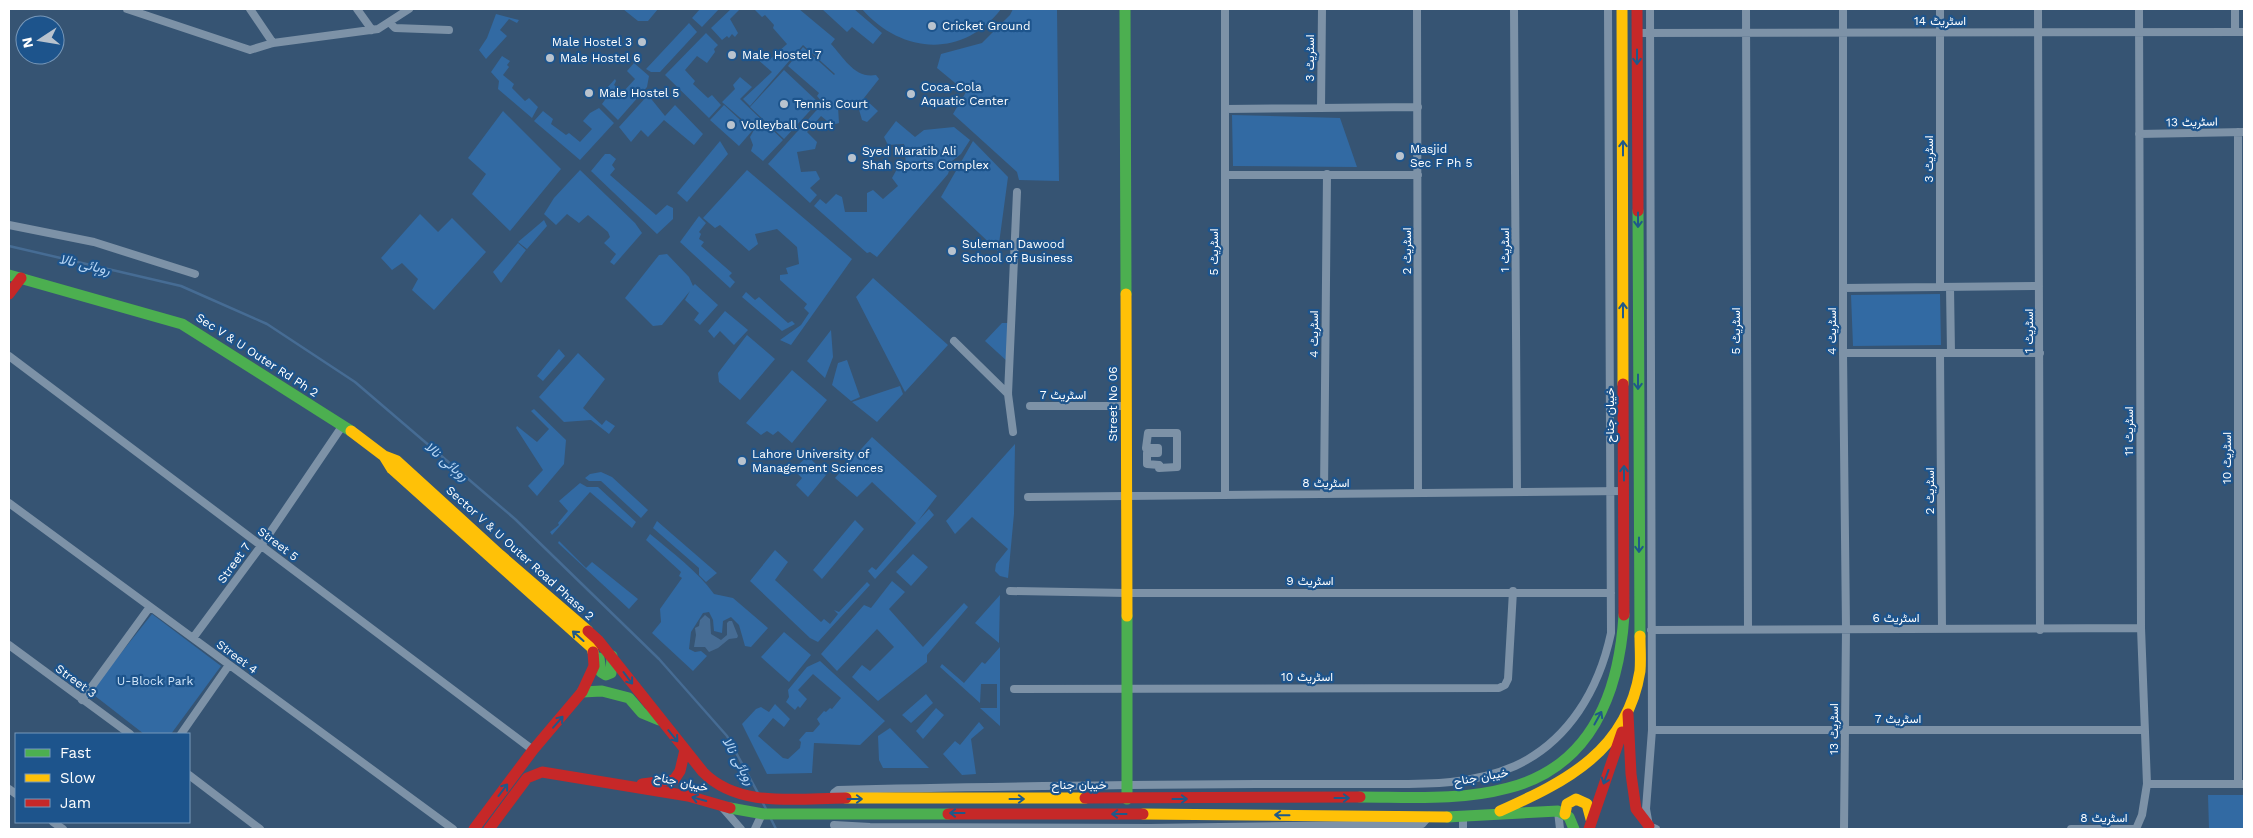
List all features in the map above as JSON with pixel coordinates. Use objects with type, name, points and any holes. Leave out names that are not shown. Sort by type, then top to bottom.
[{"type":"main road","name":"Street No 06","points":[[1125,9],[1127,799]]},
{"type":"main road","name":"خیبان جناح","points":[[661,721],[710,780],[720,788],[737,795],[771,798],[1127,799],[1430,797],[1475,794],[1514,786],[1548,772],[1569,757],[1596,723],[1609,698],[1618,666],[1623,634],[1622,9]]},
{"type":"main road","name":"خیبان جناح","points":[[1494,814],[1550,788],[1572,775],[1611,741],[1628,714],[1640,670],[1637,9]]},
{"type":"main road","name":"Sec V & U Outer Rd Ph 2","points":[[9,275],[182,324],[343,425]]},
{"type":"main road","points":[[9,294],[21,278]]},
{"type":"main road","name":"Sector V & U Outer Road Phase 2","points":[[343,425],[384,456],[397,461],[500,555],[598,640],[661,721]]},
{"type":"main road","points":[[384,456],[392,469],[592,648],[598,656],[601,672],[604,675],[611,673],[612,656]]},
{"type":"main road","points":[[474,829],[533,750],[582,692],[595,666],[595,656],[592,648]]},
{"type":"main road","points":[[582,692],[602,691],[629,698],[642,713],[661,721]]},
{"type":"main road","points":[[1590,824],[1628,714]]},
{"type":"main road","points":[[1628,714],[1631,774],[1636,809],[1653,827]]},
{"type":"main road","points":[[629,786],[672,782],[680,775],[685,750]]},
{"type":"main road","name":"خیبان جناح","points":[[489,829],[527,778],[537,773],[688,796],[763,814],[784,815],[834,823],[996,813],[1463,817],[1561,812]]},
{"type":"main road","points":[[1574,829],[1572,821],[1561,812],[1567,804],[1576,799],[1587,804],[1590,824]]},
{"type":"street","points":[[127,9],[250,50],[273,43],[372,30],[390,23],[409,9]]},
{"type":"street","points":[[250,9],[273,43]]},
{"type":"street","points":[[357,9],[372,30]]},
{"type":"street","name":"اسٹریٹ 5","points":[[1225,9],[1225,495]]},
{"type":"street","name":"اسٹریٹ 3","points":[[1322,9],[1322,108]]},
{"type":"street","name":"اسٹریٹ 2","points":[[1417,9],[1418,493]]},
{"type":"street","name":"اسٹریٹ 1","points":[[1514,9],[1517,491]]},
{"type":"street","points":[[834,799],[834,794],[838,790],[1128,785],[1430,784],[1485,778],[1515,766],[1544,748],[1573,720],[1587,700],[1603,666],[1611,633],[1608,9]]},
{"type":"street","points":[[1650,9],[1652,730],[1646,809],[1653,827]]},
{"type":"street","points":[[1746,9],[1746,33]]},
{"type":"street","points":[[1843,9],[1843,34]]},
{"type":"street","points":[[1940,9],[1940,32]]},
{"type":"street","points":[[2038,9],[2038,32]]},
{"type":"street","points":[[2139,9],[2139,31]]},
{"type":"street","points":[[2236,9],[2236,32]]},
{"type":"street","points":[[390,23],[395,28],[449,30]]},
{"type":"street","name":"اسٹریٹ 11","points":[[2136,829],[2142,815],[2147,784],[2141,628],[2139,31]]},
{"type":"street","name":"اسٹریٹ 3","points":[[1940,32],[1940,286]]},
{"type":"street","name":"اسٹریٹ 1","points":[[2038,32],[2040,630]]},
{"type":"street","name":"اسٹریٹ 14","points":[[1637,33],[2244,32]]},
{"type":"street","name":"اسٹریٹ 5","points":[[1746,33],[1748,629]]},
{"type":"street","name":"اسٹریٹ 4","points":[[1843,34],[1843,353],[1846,629]]},
{"type":"street","points":[[1225,109],[1418,107]]},
{"type":"street","name":"اسٹریٹ 13","points":[[2140,134],[2241,132]]},
{"type":"street","name":"اسٹریٹ 10","points":[[2241,132],[2241,784]]},
{"type":"street","points":[[1225,174],[1418,175]]},
{"type":"street","name":"اسٹریٹ 4","points":[[1324,494],[1326,174]]},
{"type":"street","points":[[1013,432],[1008,394],[1017,192]]},
{"type":"street","points":[[9,225],[94,242],[195,274]]},
{"type":"street","points":[[1950,286],[1951,353]]},
{"type":"street","points":[[1843,288],[2039,286]]},
{"type":"street","points":[[954,341],[1008,394]]},
{"type":"street","points":[[1843,353],[2040,353]]},
{"type":"street","name":"اسٹریٹ 2","points":[[1940,353],[1942,629]]},
{"type":"street","name":"Street 5","points":[[9,356],[533,750]]},
{"type":"street","name":"اسٹریٹ 7","points":[[1030,406],[1126,406]]},
{"type":"street","name":"Street 7","points":[[194,638],[261,546],[343,425]]},
{"type":"street","points":[[1177,433],[1177,467],[1160,468],[1160,465],[1147,464],[1147,453],[1158,453],[1158,448],[1146,448],[1148,434],[1177,433]]},
{"type":"street","name":"اسٹریٹ 8","points":[[1028,497],[1624,491]]},
{"type":"street","name":"Street 4","points":[[9,503],[149,608],[194,638],[452,829]]},
{"type":"street","name":"اسٹریٹ 9","points":[[1010,591],[1126,594],[1513,591],[1611,593]]},
{"type":"street","name":"اسٹریٹ 10","points":[[1014,689],[1499,688],[1505,685],[1508,679],[1513,591]]},
{"type":"street","points":[[82,700],[149,608]]},
{"type":"street","name":"اسٹریٹ 6","points":[[1652,630],[2040,630],[2141,628]]},
{"type":"street","name":"اسٹریٹ 13","points":[[1844,829],[1846,629]]},
{"type":"street","points":[[1611,633],[1623,634]]},
{"type":"street","name":"Street 3","points":[[9,645],[125,733]]},
{"type":"street","points":[[181,733],[229,665]]},
{"type":"street","name":"اسٹریٹ 7","points":[[1652,730],[2144,730]]},
{"type":"street","points":[[190,776],[260,829]]},
{"type":"street","points":[[1430,784],[1430,797]]},
{"type":"street","points":[[2147,784],[2241,784]]},
{"type":"street","points":[[721,805],[741,829]]},
{"type":"street","points":[[1560,829],[1561,812]]},
{"type":"street","points":[[996,813],[996,828]]},
{"type":"street","points":[[755,829],[763,814]]},
{"type":"street","points":[[1150,814],[1150,828]]},
{"type":"street","points":[[834,823],[870,827],[1150,828],[1422,824],[1429,816]]},
{"type":"street","points":[[1463,817],[1463,829]]},
{"type":"street","points":[[55,824],[63,829]]},
{"type":"street","name":"اسٹریٹ 8","points":[[2071,829],[2136,829]]},
{"type":"green space","points":[[623,9],[658,9],[648,21],[638,21]]},
{"type":"green space","points":[[700,9],[719,9],[702,27],[692,18]]},
{"type":"green space","points":[[731,9],[740,9],[730,19],[738,33],[735,37],[732,34],[729,38],[727,36],[722,40],[711,28]]},
{"type":"green space","points":[[754,9],[799,9],[835,39],[831,44],[850,66],[862,74],[876,75],[879,79],[864,98],[878,111],[867,122],[862,120],[858,106],[838,107],[839,123],[832,125],[821,116],[807,132],[817,142],[815,149],[797,152],[801,172],[816,171],[820,179],[810,188],[817,195],[810,203],[768,164],[823,103],[817,96],[819,93],[788,66],[803,47],[835,74],[803,45],[750,106],[743,99],[772,72],[756,58],[761,53],[769,60],[787,44],[765,15],[762,17]]},
{"type":"green space","points":[[822,9],[854,9],[882,33],[873,44],[852,27],[847,32]]},
{"type":"green space","name":"Cricket Ground","points":[[862,9],[1001,9],[986,25],[969,36],[951,43],[932,45],[913,42],[895,35],[878,24]]},
{"type":"green space","points":[[1013,9],[1057,9],[1059,181],[1019,180],[1017,172],[953,114],[966,92],[937,68],[941,54],[982,43],[1010,15]]},
{"type":"green space","points":[[496,14],[519,20],[517,23],[509,19],[500,30],[507,36],[486,59],[479,50],[487,38]]},
{"type":"green space","points":[[689,23],[697,32],[660,72],[651,72],[646,69]]},
{"type":"green space","points":[[706,33],[718,45],[714,49],[715,52],[707,63],[697,56],[685,70],[695,81],[693,84],[708,98],[712,95],[721,105],[709,118],[665,75]]},
{"type":"green space","points":[[502,56],[510,61],[507,65],[509,67],[503,75],[514,84],[512,88],[525,101],[529,98],[538,107],[532,118],[498,89],[499,81],[491,72]]},
{"type":"green space","points":[[634,63],[649,76],[647,87],[618,120],[602,104],[607,97],[606,89],[615,79],[614,85],[623,92],[635,79],[627,71]]},
{"type":"green space","name":"Tennis Court","points":[[784,70],[818,102],[784,139],[750,107]]},
{"type":"green space","points":[[740,77],[752,87],[740,99],[783,140],[763,161],[751,151],[753,145],[750,137],[754,130],[722,102],[735,89],[733,85]]},
{"type":"green space","points":[[648,95],[665,116],[675,105],[703,134],[694,145],[664,120],[648,137],[641,130],[631,142],[619,127]]},
{"type":"green space","name":"Volleyball Court","points":[[724,105],[752,131],[739,146],[710,120]]},
{"type":"green space","points":[[599,108],[614,123],[580,160],[534,121],[543,111],[553,119],[551,124],[566,135],[569,133],[580,142],[592,129],[583,121],[590,113]]},
{"type":"green space","points":[[503,111],[561,169],[510,231],[472,194],[486,174],[468,158]]},
{"type":"green space","points":[[1232,115],[1340,118],[1357,167],[1233,166]]},
{"type":"green space","points":[[896,121],[915,137],[924,130],[954,127],[970,140],[961,154],[952,161],[948,174],[877,257],[870,252],[867,253],[814,206],[820,199],[826,204],[836,194],[842,197],[845,212],[867,212],[867,193],[873,190],[883,199],[898,186],[892,178],[897,169],[893,166],[906,164],[904,144],[888,145],[884,137]]},
{"type":"green space","points":[[720,141],[728,154],[687,202],[677,193]]},
{"type":"green space","points":[[973,141],[1008,177],[998,251],[941,197]]},
{"type":"green space","points":[[605,154],[610,154],[616,159],[612,165],[615,169],[610,175],[656,215],[667,205],[673,208],[673,219],[657,234],[591,171]]},
{"type":"green space","points":[[580,170],[635,223],[642,233],[614,265],[610,262],[616,254],[604,243],[610,237],[608,232],[588,215],[579,223],[567,214],[556,225],[544,214],[554,198]]},
{"type":"green space","points":[[747,170],[852,259],[791,345],[780,340],[801,325],[809,313],[804,308],[807,304],[780,280],[780,275],[788,274],[786,268],[799,264],[797,247],[777,229],[755,234],[758,244],[749,251],[720,225],[715,228],[703,218]]},
{"type":"green space","points":[[420,214],[438,232],[452,218],[486,252],[434,310],[412,290],[418,279],[402,263],[392,270],[381,258]]},
{"type":"green space","points":[[699,216],[706,223],[699,232],[701,234],[699,239],[704,242],[701,246],[732,273],[729,276],[735,282],[730,288],[680,242]]},
{"type":"green space","points":[[544,220],[547,226],[527,249],[518,242]]},
{"type":"green space","points":[[518,243],[526,250],[501,283],[493,272]]},
{"type":"green space","points":[[667,254],[689,277],[693,286],[695,284],[718,305],[700,325],[694,320],[699,313],[685,300],[690,291],[662,325],[653,326],[625,298],[659,255]]},
{"type":"green space","points":[[873,278],[948,345],[905,392],[856,297]]},
{"type":"green space","points":[[746,292],[755,300],[759,297],[788,323],[792,321],[795,324],[782,331],[742,297]]},
{"type":"green space","points":[[1940,294],[1941,345],[1853,346],[1851,295]]},
{"type":"green space","points":[[725,311],[748,330],[734,345],[720,331],[714,338],[708,331]]},
{"type":"green space","points":[[1002,323],[1008,323],[1008,362],[985,341]]},
{"type":"green space","points":[[831,330],[833,357],[825,378],[807,361]]},
{"type":"green space","points":[[747,335],[775,359],[740,400],[719,382],[718,373]]},
{"type":"green space","points":[[559,349],[565,356],[543,381],[537,376]]},
{"type":"green space","points":[[578,353],[605,379],[583,408],[602,425],[606,420],[615,426],[609,434],[591,420],[564,422],[539,397]]},
{"type":"green space","points":[[847,360],[860,397],[851,401],[832,385],[838,363]]},
{"type":"green space","points":[[792,370],[827,400],[792,443],[778,431],[773,435],[767,431],[761,435],[746,423]]},
{"type":"green space","points":[[900,386],[903,394],[877,422],[852,402]]},
{"type":"green space","points":[[534,409],[566,440],[564,464],[537,496],[528,486],[543,470],[516,428],[517,426],[537,442],[549,429],[531,411]]},
{"type":"green space","points":[[872,437],[937,496],[918,521],[929,509],[934,515],[875,579],[868,571],[872,567],[876,570],[916,523],[872,482],[857,497],[835,478]]},
{"type":"green space","points":[[1015,444],[1014,514],[1008,578],[1000,576],[995,571],[996,564],[1008,549],[972,517],[955,534],[946,521]]},
{"type":"green space","points":[[808,456],[826,475],[808,497],[796,485],[802,478],[798,474],[802,469],[798,465]]},
{"type":"green space","points":[[601,472],[612,477],[648,510],[641,518],[601,481],[589,481],[585,478],[590,474]]},
{"type":"green space","points":[[580,483],[587,487],[598,487],[636,522],[632,528],[590,492],[552,535],[550,532],[559,525],[558,523],[568,511],[559,501]]},
{"type":"green space","points":[[855,520],[864,529],[822,579],[813,570]]},
{"type":"green space","points":[[657,521],[717,573],[706,582],[699,575],[699,568],[653,528]]},
{"type":"green space","points":[[650,534],[692,570],[714,594],[733,598],[768,628],[751,647],[745,646],[739,625],[731,617],[723,621],[722,633],[714,631],[713,620],[709,612],[703,613],[691,632],[689,649],[695,652],[701,651],[707,656],[693,671],[652,633],[661,622],[660,609],[682,578],[679,576],[681,572],[646,540]]},
{"type":"green space","points":[[559,541],[586,568],[592,562],[638,599],[629,609],[558,543]]},
{"type":"green space","points":[[775,550],[788,562],[775,580],[821,622],[824,619],[830,624],[838,614],[834,610],[839,612],[867,582],[870,585],[818,642],[810,638],[750,581]]},
{"type":"green space","points":[[913,554],[928,567],[911,586],[896,572]]},
{"type":"green space","points":[[892,581],[905,592],[889,609],[923,647],[964,603],[968,607],[927,655],[927,662],[878,701],[852,677],[862,665],[870,671],[894,647],[877,629],[837,671],[821,654],[864,605],[871,608]]},
{"type":"green space","points":[[1000,595],[999,643],[975,623]]},
{"type":"green space","name":"U-Block Park","points":[[152,614],[221,666],[172,733],[143,733],[90,692]]},
{"type":"green space","points":[[784,632],[811,655],[789,682],[761,657]]},
{"type":"green space","points":[[1000,647],[1000,726],[980,708],[997,708],[997,684],[981,684],[980,703],[940,667],[942,664],[964,683],[982,662],[985,664]]},
{"type":"green space","points":[[820,661],[885,721],[860,745],[814,743],[812,773],[767,774],[742,724],[756,709],[761,707],[769,712],[775,704],[790,719],[784,727],[773,718],[758,736],[783,758],[788,759],[800,748],[801,742],[799,740],[806,732],[813,732],[820,724],[817,719],[824,711],[832,709],[841,698],[813,674],[798,690],[807,699],[800,708],[798,706],[795,710],[786,702],[789,697],[788,690],[807,667]]},
{"type":"green space","points":[[926,694],[933,703],[911,723],[902,715]]},
{"type":"green space","points":[[936,708],[944,715],[923,739],[916,731]]},
{"type":"green space","points":[[979,722],[984,728],[971,739],[976,774],[962,775],[943,754],[955,741],[960,745]]},
{"type":"green space","points":[[890,728],[929,768],[883,768],[879,760],[878,736]]},
{"type":"green space","points":[[2208,795],[2244,795],[2244,829],[2209,829]]},
{"type":"shaded area","points":[[705,615],[710,619],[711,634],[721,640],[727,635],[727,623],[732,621],[738,636],[737,638],[729,639],[718,648],[709,652],[705,647],[694,647],[695,628],[699,626],[700,620]]},
{"type":"waterway","name":"روہائی نالا","points":[[9,246],[181,286],[267,324],[355,382],[515,519],[659,659],[727,736],[758,793]]},
{"type":"waterway","name":"روہائی نالا","points":[[762,801],[767,811]]},
{"type":"waterway","name":"روہائی نالا","points":[[771,819],[776,829]]},
{"type":"traffic: fast","points":[[1125,9],[1126,294]]},
{"type":"traffic: fast","points":[[1638,211],[1640,636]]},
{"type":"traffic: fast","points":[[9,275],[182,324],[351,431]]},
{"type":"traffic: fast","points":[[1360,797],[1453,797],[1490,792],[1537,778],[1560,763],[1580,745],[1595,723],[1607,698],[1621,644],[1624,615]]},
{"type":"traffic: fast","points":[[1127,616],[1127,799]]},
{"type":"traffic: fast","points":[[599,658],[601,672],[606,675],[611,673],[612,656]]},
{"type":"traffic: fast","points":[[582,692],[602,691],[629,698],[642,713],[659,720]]},
{"type":"traffic: fast","points":[[730,808],[764,814],[948,814]]},
{"type":"traffic: fast","points":[[1447,817],[1558,811],[1569,817],[1574,829]]},
{"type":"traffic: slow","points":[[1622,9],[1623,384]]},
{"type":"traffic: slow","points":[[1126,294],[1127,616]]},
{"type":"traffic: slow","points":[[351,431],[384,456],[397,461],[500,555],[588,631]]},
{"type":"traffic: slow","points":[[384,456],[392,469],[592,648],[593,652]]},
{"type":"traffic: slow","points":[[1500,811],[1525,800],[1570,775],[1608,743],[1622,722],[1633,699],[1640,671],[1640,636]]},
{"type":"traffic: slow","points":[[846,798],[1085,798]]},
{"type":"traffic: slow","points":[[1565,814],[1567,804],[1576,799],[1587,804],[1591,819]]},
{"type":"traffic: slow","points":[[1143,814],[1447,817]]},
{"type":"traffic: jam","points":[[1637,9],[1638,211]]},
{"type":"traffic: jam","points":[[9,294],[21,278]]},
{"type":"traffic: jam","points":[[1623,384],[1624,615]]},
{"type":"traffic: jam","points":[[588,631],[598,640],[703,772],[718,784],[734,792],[770,799],[846,798]]},
{"type":"traffic: jam","points":[[474,829],[533,750],[582,692],[594,666],[593,652]]},
{"type":"traffic: jam","points":[[1628,714],[1631,774],[1636,809],[1649,826]]},
{"type":"traffic: jam","points":[[1589,829],[1622,732]]},
{"type":"traffic: jam","points":[[642,784],[674,780],[680,771],[685,750]]},
{"type":"traffic: jam","points":[[489,829],[527,778],[542,772],[688,796],[730,808]]},
{"type":"traffic: jam","points":[[1085,798],[1360,797]]},
{"type":"traffic: jam","points":[[948,814],[1143,814]]},
{"type":"place","name":"Cricket Ground","points":[[932,26]]},
{"type":"place","name":"Male Hostel 3","points":[[642,42]]},
{"type":"place","name":"Male Hostel 7","points":[[732,55]]},
{"type":"place","name":"Male Hostel 6","points":[[550,58]]},
{"type":"place","name":"Male Hostel 5","points":[[589,93]]},
{"type":"place","name":"Coca-Cola Aquatic Center","points":[[911,94]]},
{"type":"place","name":"Tennis Court","points":[[784,104]]},
{"type":"place","name":"Volleyball Court","points":[[731,125]]},
{"type":"place","name":"Masjid Sec F Ph 5","points":[[1400,156]]},
{"type":"place","name":"Syed Maratib Ali Shah Sports Complex","points":[[852,158]]},
{"type":"place","name":"Suleman Dawood School of Business","points":[[952,251]]},
{"type":"place","name":"Lahore University of Management Sciences","points":[[742,461]]}]
